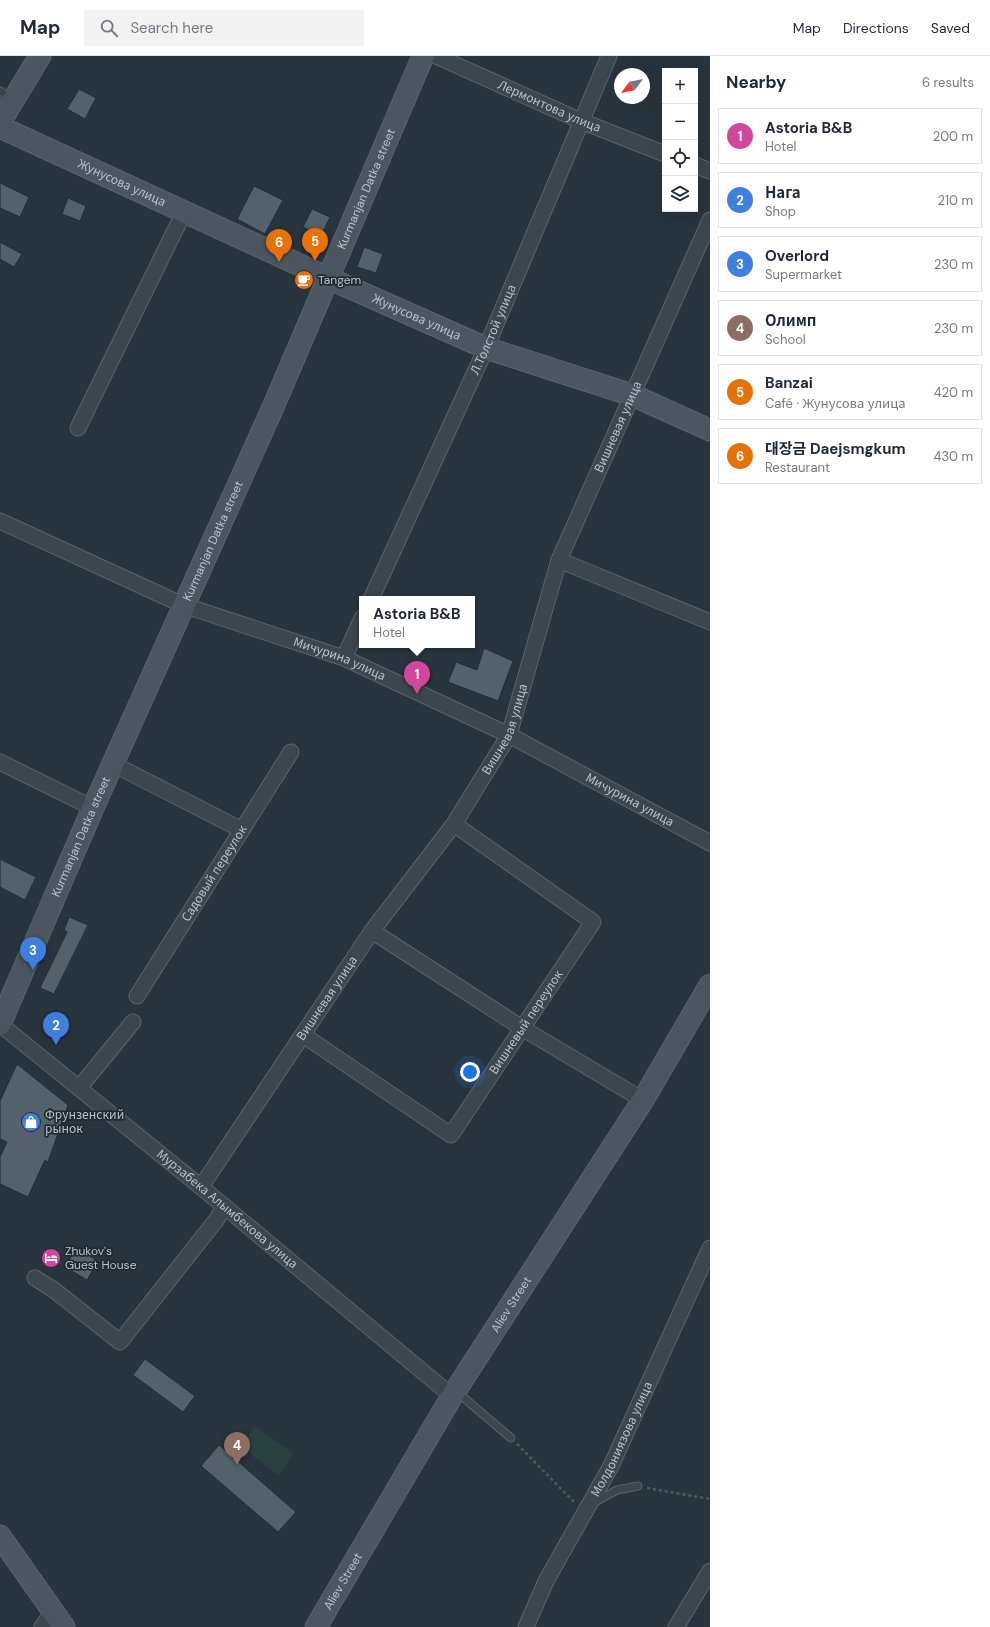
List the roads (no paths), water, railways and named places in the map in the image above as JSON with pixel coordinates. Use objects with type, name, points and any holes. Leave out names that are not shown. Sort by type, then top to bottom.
[{"type":"main road","points":[[0,122],[7,96],[40,56]]},
{"type":"main road","name":"Kurmanjan Datka street","points":[[0,1024],[93,808],[274,405],[423,56]]},
{"type":"main road","name":"Жунусова улица","points":[[0,127],[328,278],[486,348],[632,395],[710,430]]},
{"type":"main road","name":"Aliev Street","points":[[316,1627],[454,1393],[643,1100],[710,985]]},
{"type":"main road","points":[[0,1536],[53,1622]]},
{"type":"street","name":"Лермонтова улица","points":[[436,56],[581,121],[662,153]]},
{"type":"street","name":"Л.Толстой улица","points":[[372,596],[486,348],[609,56]]},
{"type":"street","points":[[698,166],[710,171]]},
{"type":"street","points":[[78,428],[98,390],[184,212]]},
{"type":"street","name":"Вишневая улица","points":[[201,1187],[372,931],[454,824],[508,735],[559,560],[632,395],[704,252],[710,220]]},
{"type":"street","name":"Мичурина улица","points":[[0,520],[183,605],[344,658],[508,735],[710,843]]},
{"type":"street","points":[[559,560],[710,622]]},
{"type":"street","points":[[344,658],[359,625]]},
{"type":"street","name":"Садовый переулок","points":[[137,996],[292,752]]},
{"type":"street","points":[[0,762],[93,808]]},
{"type":"street","points":[[113,764],[242,830]]},
{"type":"street","name":"Вишневый переулок","points":[[302,1035],[451,1136],[593,922],[454,824]]},
{"type":"street","points":[[372,931],[522,1028],[643,1100]]},
{"type":"street","points":[[79,1088],[133,1022]]},
{"type":"street","name":"Мурзабека Алымбекова улица","points":[[0,1024],[454,1393]]},
{"type":"street","points":[[34,1278],[54,1290],[120,1342],[217,1219],[224,1206]]},
{"type":"street","name":"Молдониязова улица","points":[[526,1627],[546,1581],[610,1466],[710,1248]]},
{"type":"street","points":[[676,1627],[710,1571]]},
{"type":"lane","points":[[454,1393],[511,1438]]},
{"type":"lane","points":[[586,1509],[617,1490],[638,1486]]},
{"type":"place","name":"Banzai","points":[[315,261]]},
{"type":"place","name":"대장금 Daejsmgkum","points":[[279,262]]},
{"type":"place","name":"Tangem","points":[[304,280]]},
{"type":"place","name":"Astoria B&B","points":[[417,694]]},
{"type":"place","name":"Overlord","points":[[33,970]]},
{"type":"place","name":"Нага","points":[[56,1045]]},
{"type":"place","name":"Фрунзенский рынок","points":[[31,1122]]},
{"type":"place","name":"Zhukov's Guest House","points":[[51,1258]]},
{"type":"place","name":"Олимп","points":[[237,1465]]}]
